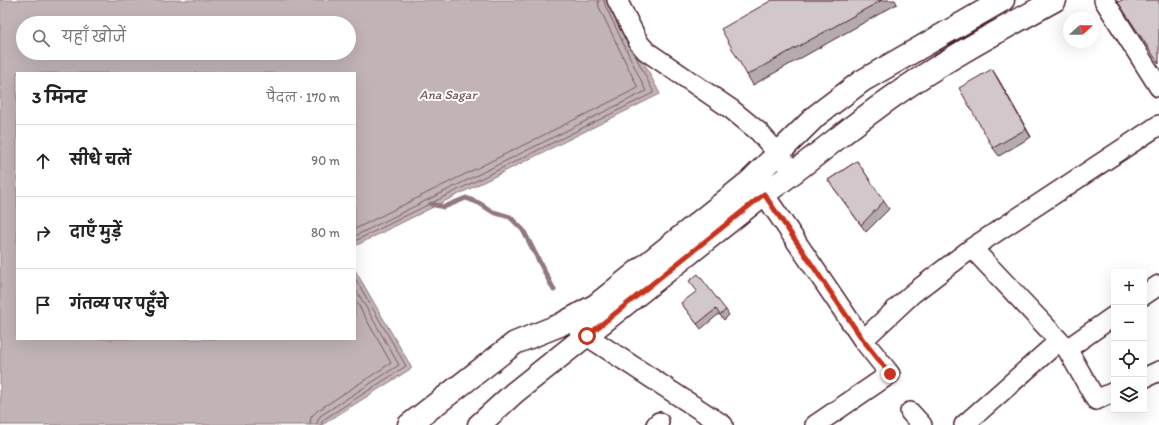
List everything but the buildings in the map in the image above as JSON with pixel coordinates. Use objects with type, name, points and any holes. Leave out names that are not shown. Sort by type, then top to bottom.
[{"type":"street","points":[[617,0],[639,43],[646,51],[731,109],[759,132],[795,173]]},
{"type":"street","points":[[479,425],[514,393],[587,336],[757,187],[778,153],[817,115],[862,81],[1003,0]]},
{"type":"street","points":[[408,425],[515,343],[569,320],[596,305],[757,187],[795,173],[860,120],[932,71],[1055,0]]},
{"type":"street","points":[[1104,0],[1159,88]]},
{"type":"street","points":[[863,340],[912,294],[972,248],[1159,124]]},
{"type":"street","points":[[757,187],[863,340],[890,374],[815,425]]},
{"type":"street","points":[[972,248],[1063,345],[1096,400],[1111,393]]},
{"type":"street","points":[[1147,294],[1159,285]]},
{"type":"street","points":[[964,425],[1063,345],[1111,318]]},
{"type":"street","points":[[569,320],[587,336],[723,425]]},
{"type":"street","points":[[1146,377],[1159,371]]},
{"type":"water","name":"Ana Sagar","points":[[0,0],[612,0],[660,94],[356,246],[356,72],[16,72],[16,340],[356,340],[356,272],[412,368],[322,425],[0,425]]},
{"type":"waterway","points":[[431,204],[444,207],[466,198],[479,203],[493,212],[510,217],[523,230],[554,290]]},
{"type":"route","points":[[587,336],[764,194],[863,340],[890,374]]}]
